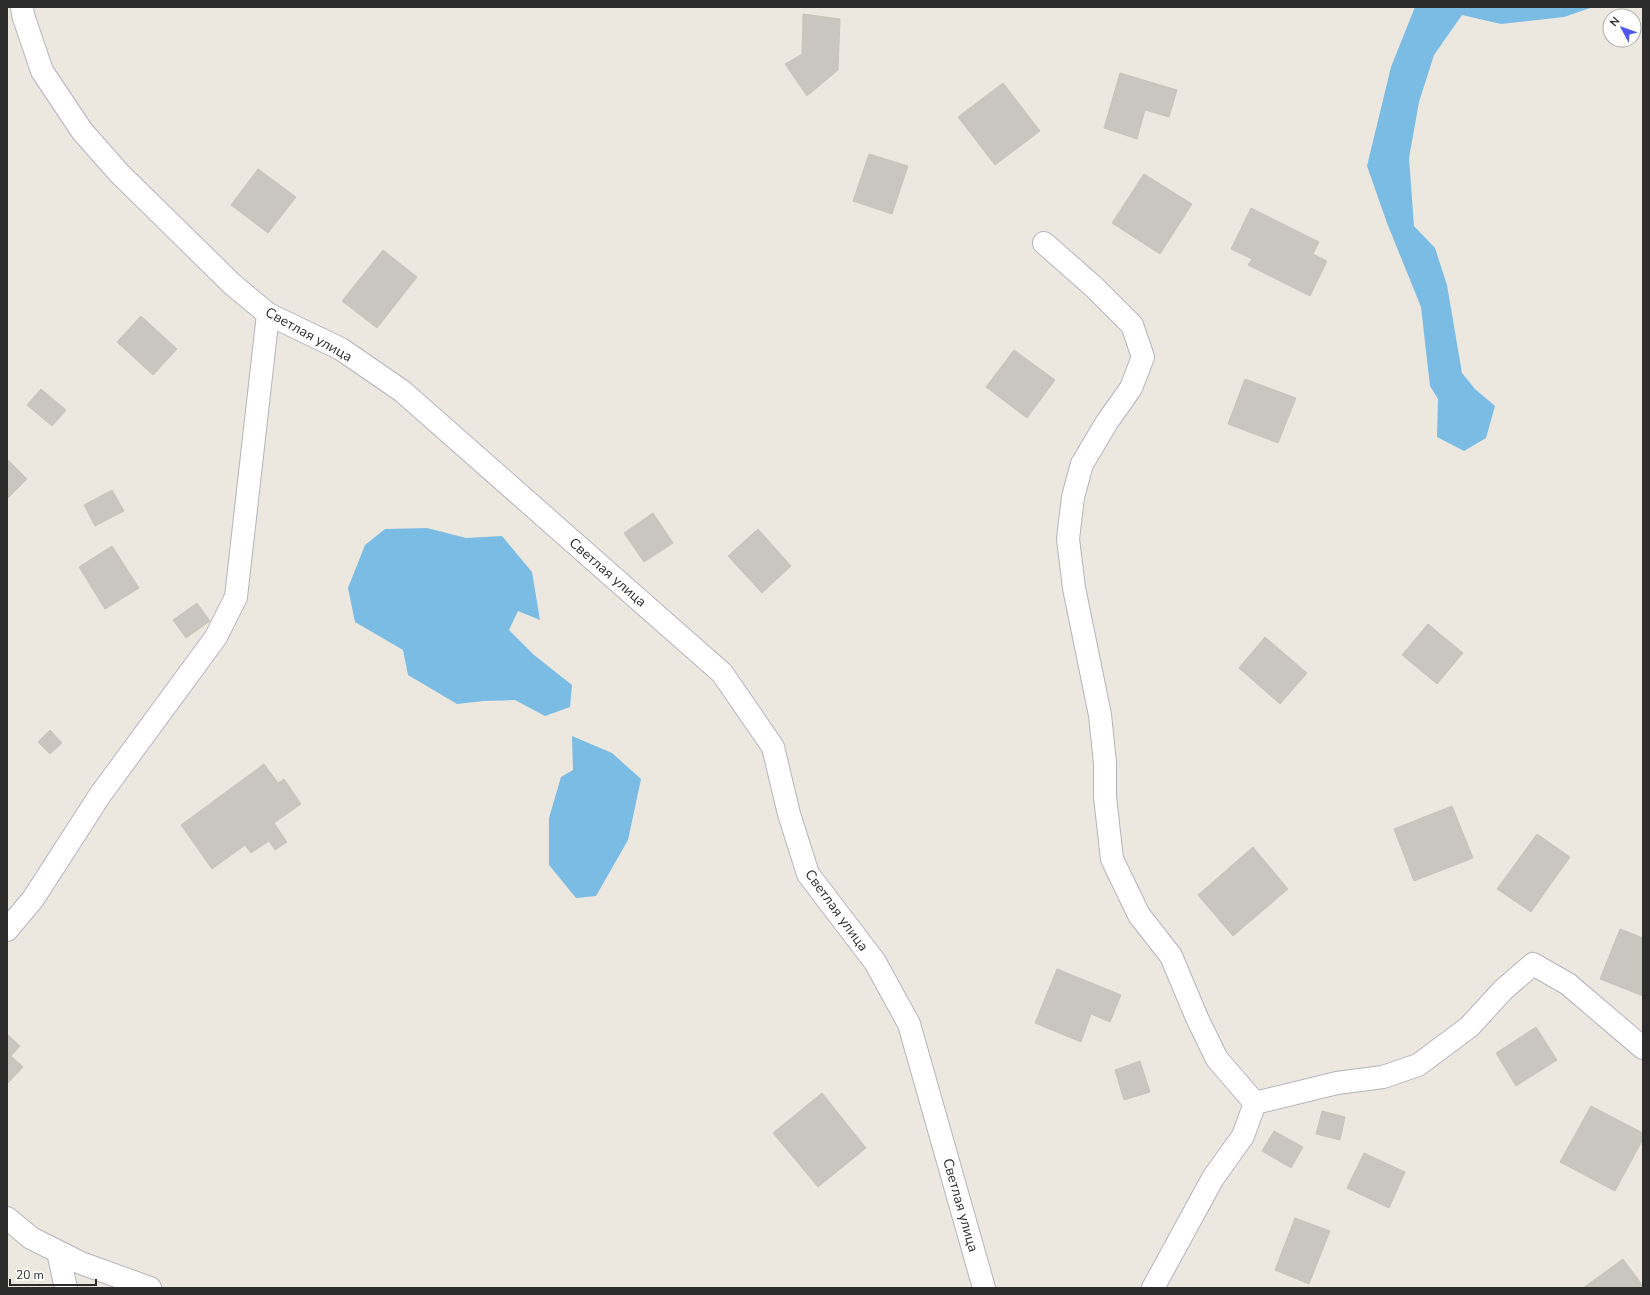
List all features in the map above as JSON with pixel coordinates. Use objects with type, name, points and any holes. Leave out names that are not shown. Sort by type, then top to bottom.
[{"type":"street","name":"Светлая улица","points":[[22,7],[23,15],[42,71],[82,131],[119,173],[232,284],[268,314],[341,349],[402,391],[722,673],[773,747],[789,814],[808,874],[875,962],[909,1024],[984,1288]]},
{"type":"street","points":[[1044,244],[1094,287],[1132,325],[1143,357],[1132,388],[1107,422],[1082,464],[1072,497],[1068,539],[1074,588],[1100,715],[1105,763],[1105,797],[1112,859],[1139,915],[1171,956],[1197,1018],[1217,1059],[1255,1103]]},
{"type":"street","points":[[7,930],[33,899],[100,795],[216,637],[236,597],[268,314]]},
{"type":"street","points":[[1255,1103],[1337,1083],[1383,1078],[1418,1065],[1469,1027],[1504,989],[1533,964],[1568,984],[1643,1048]]},
{"type":"street","points":[[1153,1288],[1213,1178],[1243,1136],[1255,1103]]},
{"type":"street","points":[[7,1218],[31,1238],[58,1252],[81,1263],[150,1288]]},
{"type":"street","points":[[58,1252],[66,1288]]},
{"type":"water","points":[[1415,7],[1593,7],[1564,17],[1501,24],[1462,15],[1434,55],[1419,102],[1409,158],[1414,226],[1435,248],[1447,285],[1462,373],[1475,389],[1495,406],[1486,438],[1464,451],[1437,437],[1438,399],[1430,386],[1421,307],[1387,223],[1367,166],[1391,67]]},
{"type":"water","points":[[427,528],[466,538],[502,536],[532,572],[540,620],[518,611],[509,630],[534,655],[572,685],[570,707],[545,716],[515,700],[457,704],[408,675],[403,650],[355,622],[348,588],[365,545],[385,529]]},
{"type":"water","points":[[572,736],[612,753],[641,779],[628,840],[596,896],[576,898],[549,865],[549,818],[561,777],[573,770]]},
{"type":"building","points":[[803,14],[840,19],[838,70],[807,96],[785,64],[802,54]]},
{"type":"building","points":[[1120,73],[1177,90],[1169,117],[1145,110],[1137,139],[1104,128]]},
{"type":"building","points":[[1003,83],[1040,131],[995,165],[958,117]]},
{"type":"building","points":[[869,154],[908,166],[892,214],[853,201]]},
{"type":"building","points":[[258,169],[296,197],[268,233],[231,205]]},
{"type":"building","points":[[1144,174],[1192,204],[1160,254],[1112,223]]},
{"type":"building","points":[[1251,208],[1319,242],[1313,254],[1327,261],[1310,296],[1248,265],[1252,259],[1231,249]]},
{"type":"building","points":[[383,250],[417,277],[377,328],[342,301]]},
{"type":"building","points":[[141,316],[177,349],[153,375],[117,342]]},
{"type":"building","points":[[1014,350],[1055,380],[1027,418],[986,387]]},
{"type":"building","points":[[1245,379],[1296,398],[1278,443],[1228,424]]},
{"type":"building","points":[[41,389],[66,410],[52,426],[27,405]]},
{"type":"building","points":[[7,459],[27,479],[7,499]]},
{"type":"building","points":[[112,490],[124,511],[95,526],[84,505]]},
{"type":"building","points":[[653,513],[673,543],[644,562],[624,533]]},
{"type":"building","points":[[758,529],[791,566],[762,593],[728,556]]},
{"type":"building","points":[[112,546],[139,588],[105,609],[79,567]]},
{"type":"building","points":[[197,603],[210,621],[186,638],[173,620]]},
{"type":"building","points":[[1428,624],[1463,653],[1437,684],[1402,655]]},
{"type":"building","points":[[1265,637],[1307,673],[1280,704],[1239,668]]},
{"type":"building","points":[[50,730],[62,743],[50,754],[38,742]]},
{"type":"building","points":[[264,764],[278,783],[284,779],[301,804],[274,823],[287,842],[275,850],[269,841],[251,853],[245,845],[212,869],[181,825]]},
{"type":"building","points":[[1452,806],[1473,858],[1414,881],[1394,829]]},
{"type":"building","points":[[1537,834],[1570,857],[1531,912],[1497,889]]},
{"type":"building","points":[[1253,847],[1288,889],[1233,936],[1198,895]]},
{"type":"building","points":[[1620,929],[1643,938],[1643,996],[1600,979]]},
{"type":"building","points":[[1057,969],[1121,995],[1110,1022],[1091,1014],[1081,1042],[1035,1023]]},
{"type":"building","points":[[1536,1027],[1557,1060],[1516,1086],[1496,1053]]},
{"type":"building","points":[[8,1035],[20,1046],[11,1056],[23,1067],[8,1083]]},
{"type":"building","points":[[1140,1061],[1150,1092],[1124,1100],[1115,1070]]},
{"type":"building","points":[[822,1093],[866,1148],[818,1187],[773,1133]]},
{"type":"building","points":[[1591,1106],[1643,1133],[1643,1139],[1615,1191],[1560,1162]]},
{"type":"building","points":[[1322,1111],[1345,1117],[1340,1140],[1316,1134]]},
{"type":"building","points":[[1274,1131],[1303,1147],[1291,1168],[1262,1151]]},
{"type":"building","points":[[1364,1153],[1405,1172],[1389,1208],[1347,1188]]},
{"type":"building","points":[[1295,1218],[1330,1231],[1309,1284],[1275,1270]]},
{"type":"building","points":[[1623,1259],[1643,1288],[1583,1288]]}]
